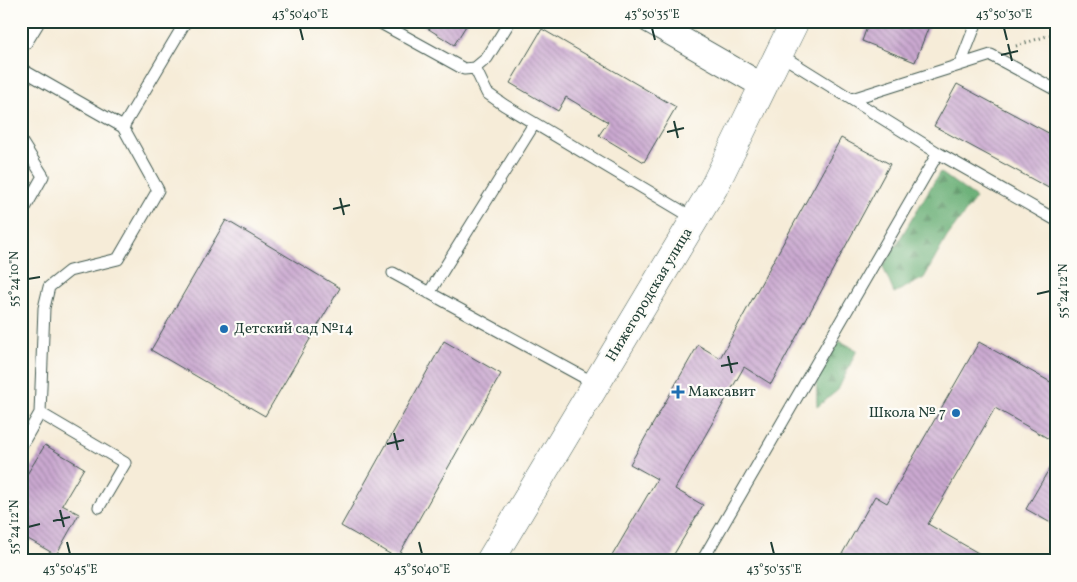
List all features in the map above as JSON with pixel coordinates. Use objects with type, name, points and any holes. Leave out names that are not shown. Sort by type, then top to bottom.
[{"type":"street","points":[[21,39],[32,21]]},
{"type":"street","points":[[650,21],[763,86]]},
{"type":"street","name":"Нижегородская улица","points":[[490,561],[714,187],[795,21]]},
{"type":"lane","points":[[123,128],[186,21]]},
{"type":"lane","points":[[377,21],[464,69],[476,68],[488,58],[510,21]]},
{"type":"lane","points":[[960,65],[977,21]]},
{"type":"lane","points":[[779,54],[938,152],[1056,220]]},
{"type":"lane","points":[[852,100],[991,55],[1056,90]]},
{"type":"lane","points":[[476,68],[487,93],[504,105],[695,219]]},
{"type":"lane","points":[[21,70],[123,128],[158,190],[118,258],[70,271],[49,287],[44,308],[40,413],[21,446]]},
{"type":"lane","points":[[429,293],[534,124]]},
{"type":"lane","points":[[21,141],[43,176],[21,215]]},
{"type":"lane","points":[[702,561],[938,152]]},
{"type":"lane","points":[[393,273],[596,384]]},
{"type":"lane","points":[[40,413],[125,463],[99,507]]},
{"type":"path","points":[[991,55],[1056,33]]},
{"type":"green space","points":[[940,172],[976,198],[947,237],[924,278],[894,293],[883,267]]},
{"type":"green space","points":[[840,341],[857,350],[838,390],[817,407],[816,375]]},
{"type":"building","points":[[416,21],[469,21],[454,45]]},
{"type":"building","points":[[869,21],[931,21],[915,62],[862,41]]},
{"type":"building","points":[[542,29],[676,107],[644,162],[599,135],[608,122],[566,97],[558,111],[510,83]]},
{"type":"building","points":[[957,84],[1056,137],[1056,192],[934,126]]},
{"type":"building","points":[[841,138],[890,164],[771,384],[744,367],[675,489],[703,505],[670,561],[609,561],[657,479],[630,464],[698,345],[720,358]]},
{"type":"building","points":[[226,220],[340,288],[265,416],[151,350]]},
{"type":"building","points":[[444,341],[501,374],[397,558],[341,526]]},
{"type":"building","points":[[979,342],[1056,385],[1056,443],[995,408],[928,524],[992,561],[838,561],[875,496],[887,503]]},
{"type":"building","points":[[45,445],[84,468],[62,505],[79,514],[56,555],[21,535],[21,484]]},
{"type":"building","points":[[1056,457],[1056,526],[1026,509]]},
{"type":"place","name":"Детский сад №14","points":[[224,329]]},
{"type":"place","name":"Максавит","points":[[678,392]]},
{"type":"place","name":"Школа № 7","points":[[956,413]]}]
